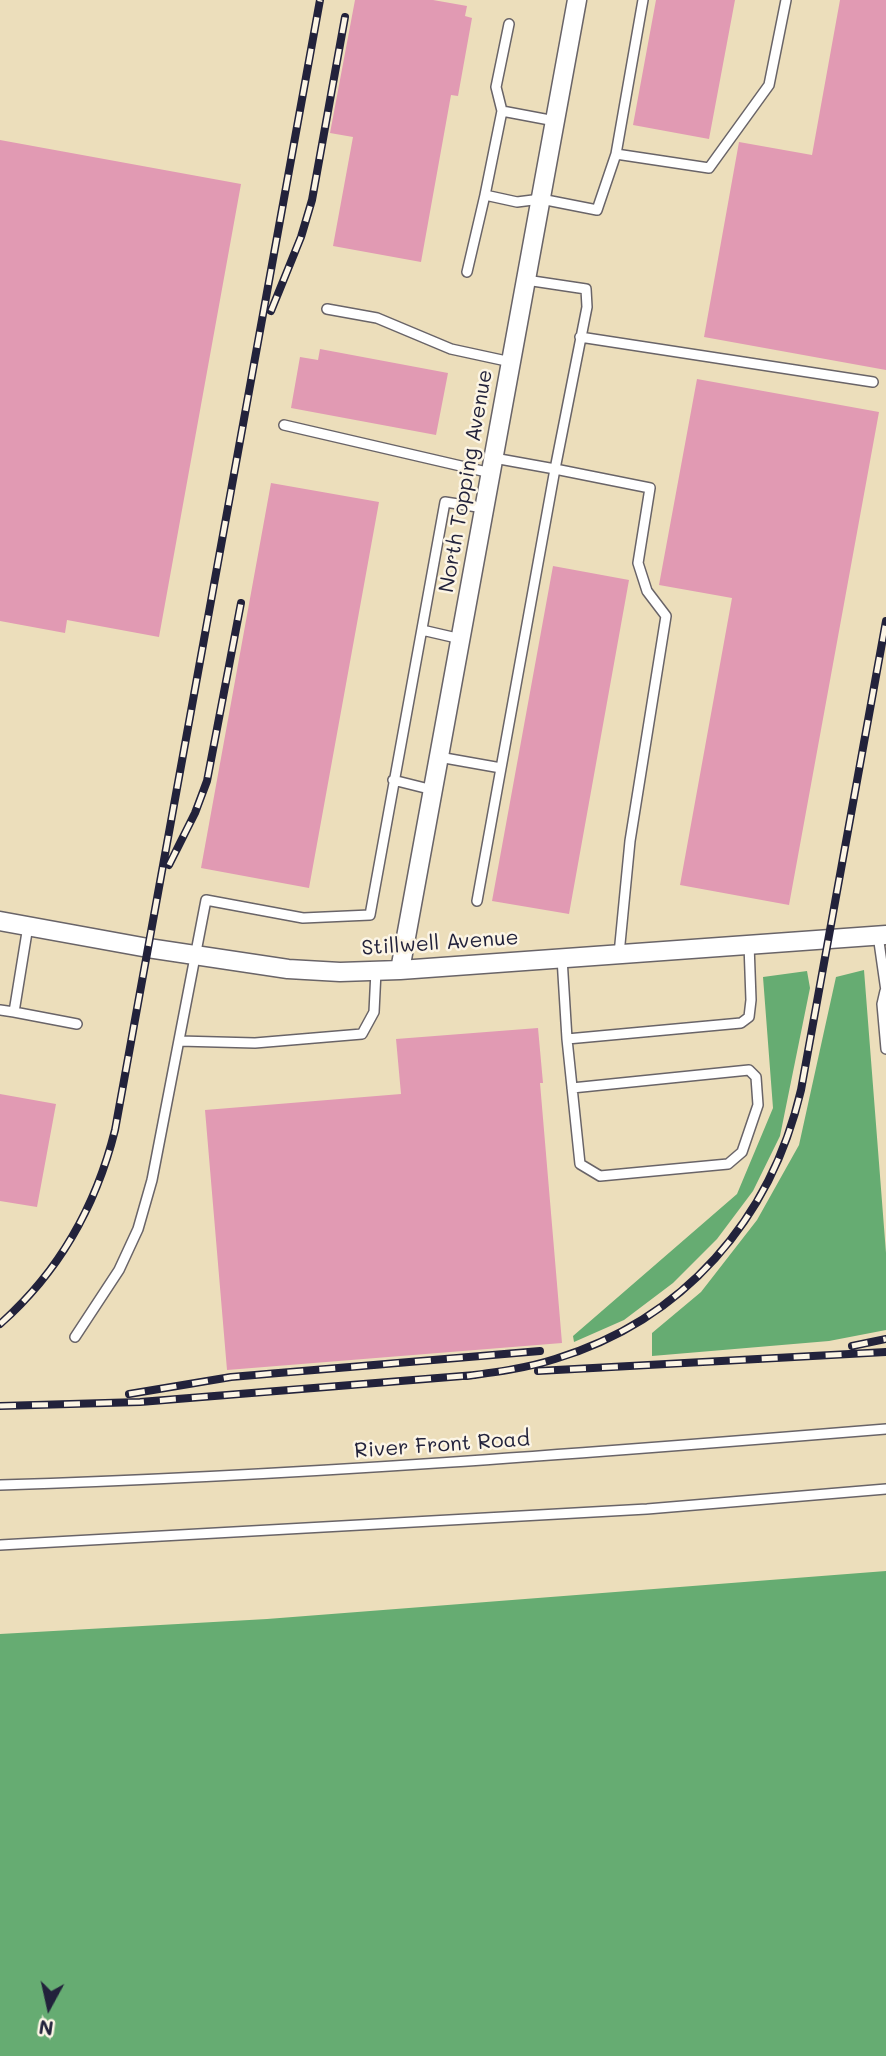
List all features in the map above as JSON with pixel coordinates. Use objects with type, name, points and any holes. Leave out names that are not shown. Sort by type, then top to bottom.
[{"type":"street","name":"North Topping Avenue","points":[[400,970],[577,0]]},
{"type":"street","name":"Stillwell Avenue","points":[[0,921],[194,955],[288,969],[341,972],[882,935]]},
{"type":"lane","points":[[485,195],[517,202],[541,199],[597,210],[616,154],[643,0]]},
{"type":"lane","points":[[616,154],[709,168],[769,85],[786,0]]},
{"type":"lane","points":[[467,272],[502,111],[496,87],[509,24]]},
{"type":"lane","points":[[502,111],[555,121]]},
{"type":"lane","points":[[477,901],[587,307],[586,289],[526,280]]},
{"type":"lane","points":[[327,309],[377,318],[451,349],[511,362]]},
{"type":"lane","points":[[580,337],[873,382]]},
{"type":"lane","points":[[284,425],[492,466],[555,469],[650,488],[638,563],[647,591],[666,617],[630,841],[619,954]]},
{"type":"lane","points":[[75,1337],[119,1270],[138,1229],[152,1180],[206,900],[303,918],[370,915],[445,502],[484,508]]},
{"type":"lane","points":[[422,630],[461,639]]},
{"type":"lane","points":[[439,757],[501,768]]},
{"type":"lane","points":[[393,780],[433,790]]},
{"type":"lane","points":[[14,1012],[28,926]]},
{"type":"lane","points":[[882,935],[885,991],[882,1004],[886,1049]]},
{"type":"lane","points":[[567,1039],[741,1023],[749,1017],[750,1008],[749,944]]},
{"type":"lane","points":[[562,958],[567,1039],[572,1088],[580,1164],[600,1175],[728,1164],[742,1152],[758,1105],[756,1077],[749,1070],[572,1088]]},
{"type":"lane","points":[[179,1041],[255,1044],[362,1034],[373,1012],[376,971]]},
{"type":"lane","points":[[0,1010],[77,1024]]},
{"type":"lane","name":"River Front Road","points":[[0,1485],[326,1470],[886,1429]]},
{"type":"lane","points":[[0,1545],[647,1509],[886,1489]]},
{"type":"green space","points":[[864,970],[886,1253],[886,1330],[829,1341],[652,1356],[652,1333],[701,1292],[757,1220],[799,1145],[836,977]]},
{"type":"green space","points":[[807,971],[810,988],[780,1136],[753,1191],[717,1239],[673,1283],[624,1320],[574,1342],[573,1336],[737,1194],[773,1108],[763,977]]},
{"type":"green space","points":[[886,1571],[886,2056],[0,2056],[0,1634],[267,1619]]},
{"type":"building","points":[[355,0],[433,0],[467,6],[465,16],[472,18],[458,96],[451,95],[421,262],[333,246],[353,137],[330,133]]},
{"type":"building","points":[[656,0],[735,0],[709,139],[633,125]]},
{"type":"building","points":[[840,0],[886,0],[886,370],[704,337],[739,142],[812,155]]},
{"type":"building","points":[[0,140],[241,184],[159,637],[67,620],[65,633],[0,621]]},
{"type":"building","points":[[320,349],[448,373],[436,435],[291,408],[300,357],[318,360]]},
{"type":"building","points":[[697,379],[879,412],[789,905],[680,885],[732,598],[659,585]]},
{"type":"building","points":[[271,483],[379,502],[309,888],[201,868]]},
{"type":"building","points":[[553,566],[629,580],[569,914],[492,901]]},
{"type":"building","points":[[538,1028],[543,1083],[540,1083],[562,1343],[227,1370],[205,1110],[401,1094],[396,1039]]},
{"type":"building","points":[[0,1094],[56,1104],[37,1207],[0,1201]]},
{"type":"railway","points":[[0,1324],[40,1282],[72,1236],[97,1185],[115,1130],[320,0]]},
{"type":"railway","points":[[271,311],[301,237],[312,200],[345,17]]},
{"type":"railway","points":[[169,865],[195,813],[207,781],[241,603]]},
{"type":"railway","points":[[467,1376],[555,1359],[601,1342],[644,1319],[682,1291],[715,1258],[744,1222],[768,1181],[787,1137],[801,1090],[886,621]]},
{"type":"railway","points":[[852,1346],[886,1339]]},
{"type":"railway","points":[[129,1394],[231,1377],[540,1351]]},
{"type":"railway","points":[[538,1371],[886,1352]]},
{"type":"railway","points":[[0,1406],[140,1402],[475,1375]]}]
